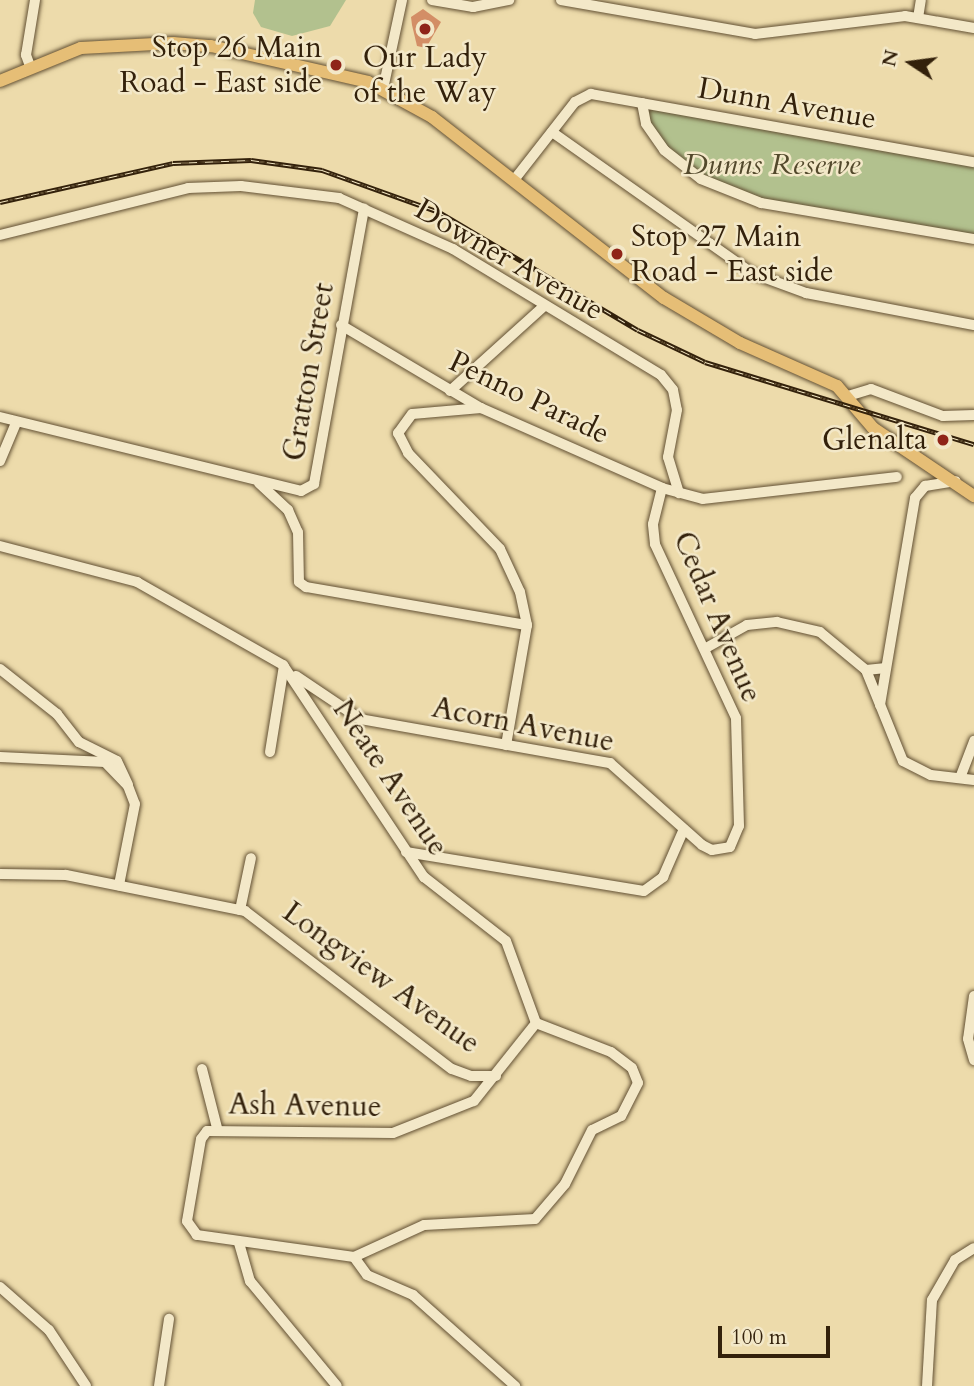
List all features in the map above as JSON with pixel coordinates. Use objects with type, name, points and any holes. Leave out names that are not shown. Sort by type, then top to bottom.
[{"type":"main road","points":[[0,82],[30,66],[81,48],[173,43],[211,46],[383,89],[432,117],[664,298],[848,396],[873,428],[956,481],[974,496]]},
{"type":"street","points":[[30,66],[26,55],[35,0]]},
{"type":"street","points":[[383,89],[402,0]]},
{"type":"street","points":[[432,0],[473,7],[509,0]]},
{"type":"street","points":[[561,0],[755,34],[804,32],[874,18],[918,18],[974,28]]},
{"type":"street","points":[[918,18],[921,0]]},
{"type":"street","name":"Dunn Avenue","points":[[552,132],[583,94],[592,94],[974,162]]},
{"type":"street","points":[[642,103],[646,124],[664,150],[701,180],[761,203],[974,239]]},
{"type":"street","points":[[514,180],[552,132],[752,273],[806,293],[974,325]]},
{"type":"street","name":"Downer Avenue","points":[[0,235],[188,188],[288,190],[364,209],[453,249],[543,307],[661,375],[673,390],[677,420],[668,457],[679,493]]},
{"type":"street","name":"Gratton Street","points":[[257,481],[300,491],[314,484],[364,209]]},
{"type":"street","points":[[445,409],[445,388],[543,307]]},
{"type":"street","name":"Penno Parade","points":[[341,326],[481,408],[662,488],[679,493],[703,499],[897,477]]},
{"type":"street","points":[[848,396],[871,389],[943,416],[974,415]]},
{"type":"street","points":[[481,408],[445,409],[412,414],[398,433],[401,445],[500,549],[520,592],[527,625],[506,745]]},
{"type":"street","points":[[0,417],[257,481],[288,510],[298,532],[299,582],[306,587],[527,625]]},
{"type":"street","points":[[0,461],[16,423]]},
{"type":"street","points":[[880,705],[915,498],[925,486],[956,481]]},
{"type":"street","name":"Cedar Avenue","points":[[662,488],[653,524],[655,544],[706,648],[736,718],[738,826],[730,847]]},
{"type":"street","name":"Acorn Avenue","points":[[0,546],[137,582],[286,667],[360,719],[610,763],[684,829],[712,850],[730,847]]},
{"type":"street","points":[[706,648],[747,625],[777,622],[820,632],[866,670],[903,761],[931,775],[974,779]]},
{"type":"street","points":[[270,752],[286,667]]},
{"type":"street","name":"Neate Avenue","points":[[286,667],[424,877],[506,942],[536,1023]]},
{"type":"street","points":[[866,670],[886,668]]},
{"type":"street","points":[[0,669],[57,714],[79,742],[117,761],[135,804],[118,885]]},
{"type":"street","points":[[960,778],[974,741]]},
{"type":"street","points":[[0,757],[105,762],[128,786]]},
{"type":"street","points":[[407,852],[645,891],[663,877],[684,829]]},
{"type":"street","points":[[240,910],[251,858]]},
{"type":"street","name":"Longview Avenue","points":[[0,874],[66,875],[240,910],[255,916],[452,1069],[471,1076],[496,1076]]},
{"type":"street","points":[[974,996],[968,1039],[974,1060]]},
{"type":"street","points":[[337,1386],[250,1281],[239,1243],[354,1257],[424,1226],[536,1219],[565,1184],[592,1130],[621,1116],[632,1101],[638,1083],[632,1068],[582,1037],[536,1023]]},
{"type":"street","name":"Ash Avenue","points":[[239,1243],[197,1235],[187,1221],[201,1139],[217,1128],[393,1133],[455,1112],[474,1101],[536,1023]]},
{"type":"street","points":[[202,1069],[217,1128]]},
{"type":"street","points":[[927,1386],[932,1300],[955,1260],[974,1248]]},
{"type":"street","points":[[354,1257],[368,1275],[413,1295],[515,1386]]},
{"type":"street","points":[[0,1287],[49,1330],[86,1386]]},
{"type":"street","points":[[159,1386],[169,1319]]},
{"type":"green space","points":[[255,0],[346,0],[330,26],[292,36],[261,27],[253,13]]},
{"type":"green space","name":"Dunns Reserve","points":[[642,103],[974,162],[974,239],[761,203],[680,166],[646,124]]},
{"type":"building","name":"Our Lady of the Way","points":[[423,9],[441,22],[426,48],[417,46],[411,17]]},
{"type":"railway","points":[[0,202],[173,163],[251,160],[322,170],[439,212],[638,330],[705,362],[974,444]]},
{"type":"place","name":"Our Lady of the Way","points":[[425,29]]},
{"type":"place","name":"Stop 26 Main Road - East side","points":[[336,65]]},
{"type":"place","name":"Stop 27 Main Road - East side","points":[[617,254]]},
{"type":"place","name":"Glenalta","points":[[943,440]]}]
